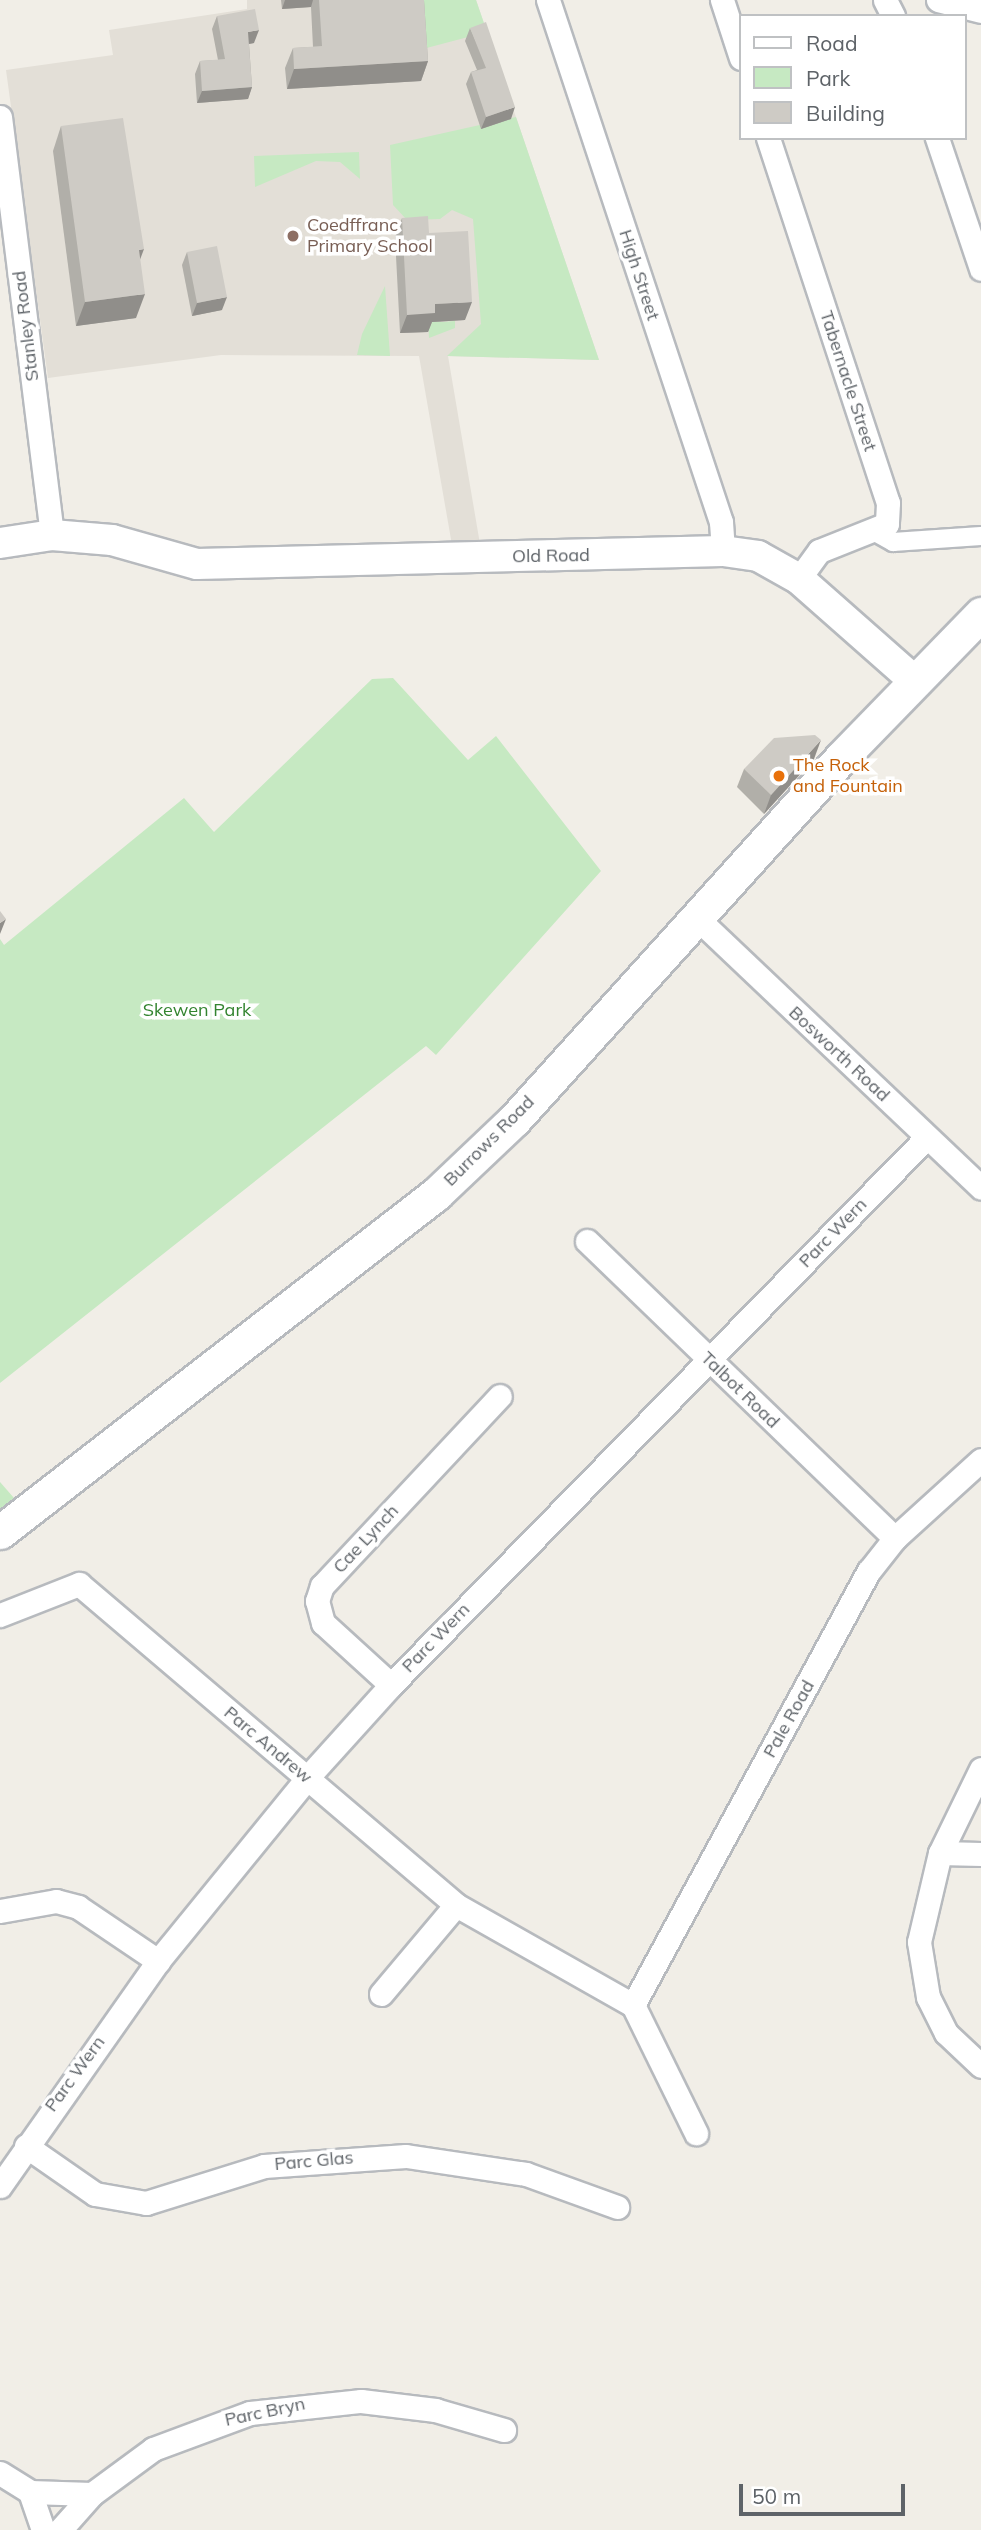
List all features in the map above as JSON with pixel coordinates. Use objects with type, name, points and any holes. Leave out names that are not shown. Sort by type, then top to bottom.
[{"type":"main road","points":[[916,682],[981,614]]},
{"type":"main road","name":"Burrows Road","points":[[0,1532],[436,1194],[514,1119],[916,682]]},
{"type":"street","name":"High Street","points":[[548,0],[721,522],[723,551]]},
{"type":"street","points":[[722,0],[740,55]]},
{"type":"street","points":[[938,0],[981,11]]},
{"type":"street","name":"Stanley Road","points":[[0,117],[51,535]]},
{"type":"street","name":"Tabernacle Street","points":[[769,140],[888,503],[887,524],[875,532]]},
{"type":"street","points":[[938,140],[981,269]]},
{"type":"street","points":[[799,579],[819,551],[875,532],[893,542],[981,536]]},
{"type":"street","name":"Old Road","points":[[0,543],[51,535],[112,540],[197,564],[723,551],[758,556],[799,579],[916,682]]},
{"type":"street","name":"Bosworth Road","points":[[698,919],[981,1188]]},
{"type":"street","name":"Parc Wern","points":[[0,2186],[158,1961],[307,1778],[391,1685],[927,1137]]},
{"type":"street","name":"Talbot Road","points":[[587,1241],[895,1538]]},
{"type":"street","name":"Cae Lynch","points":[[391,1685],[323,1623],[317,1601],[322,1586],[500,1396]]},
{"type":"street","name":"Pale Road","points":[[633,2005],[869,1571],[895,1538],[981,1460]]},
{"type":"street","name":"Parc Andrew","points":[[0,1615],[79,1584],[456,1905]]},
{"type":"street","points":[[981,1769],[940,1853],[919,1942],[921,1972],[946,2033],[981,2066]]},
{"type":"street","points":[[940,1853],[981,1854]]},
{"type":"street","points":[[0,1911],[56,1901],[78,1907],[158,1961]]},
{"type":"street","points":[[381,1994],[456,1905],[633,2005],[696,2133]]},
{"type":"street","name":"Parc Glas","points":[[26,2146],[95,2194],[146,2203],[264,2166],[406,2156],[526,2174],[617,2207]]},
{"type":"street","name":"Parc Bryn","points":[[60,2530],[92,2494],[153,2449],[212,2424],[287,2406],[361,2401],[435,2410],[504,2430]]},
{"type":"street","points":[[0,2473],[30,2492],[92,2494]]},
{"type":"street","points":[[30,2492],[43,2530]]},
{"type":"shaded area","name":"Coedffranc Primary School","points":[[247,0],[476,0],[599,360],[448,356],[480,544],[452,545],[419,356],[221,355],[48,378],[6,70],[113,55],[109,30],[247,9]]},
{"type":"green space","points":[[416,0],[476,0],[487,32],[419,50]]},
{"type":"green space","points":[[516,117],[599,360],[447,356],[481,324],[473,219],[452,210],[440,219],[407,220],[393,205],[390,145]]},
{"type":"green space","points":[[359,152],[360,179],[340,162],[316,161],[255,187],[254,156]]},
{"type":"green space","points":[[385,286],[390,356],[357,355],[362,334]]},
{"type":"green space","points":[[427,304],[441,322],[455,321],[455,328],[429,338]]},
{"type":"green space","name":"Skewen Park","points":[[393,678],[468,760],[496,736],[601,871],[436,1055],[426,1046],[0,1383],[0,939],[4,945],[184,798],[214,832],[372,679]]},
{"type":"green space","points":[[0,1482],[14,1498],[0,1510]]},
{"type":"building","points":[[319,0],[424,0],[428,61],[294,69],[293,48],[322,46]]},
{"type":"building","points":[[255,9],[259,30],[248,32],[252,87],[202,91],[200,61],[225,59],[217,16]]},
{"type":"building","points":[[486,22],[515,107],[486,117],[471,72],[486,68],[470,28]]},
{"type":"building","points":[[123,118],[144,249],[139,250],[145,294],[85,302],[61,126]]},
{"type":"building","points":[[428,216],[429,233],[468,231],[472,302],[435,304],[435,313],[407,315],[402,218]]},
{"type":"building","points":[[217,246],[227,297],[197,303],[187,252]]},
{"type":"building","points":[[815,735],[821,740],[771,795],[744,769],[774,738]]},
{"type":"building","points":[[0,911],[6,919],[0,923]]},
{"type":"place","name":"Coedffranc Primary School","points":[[293,236]]},
{"type":"place","name":"The Rock and Fountain","points":[[779,776]]}]
